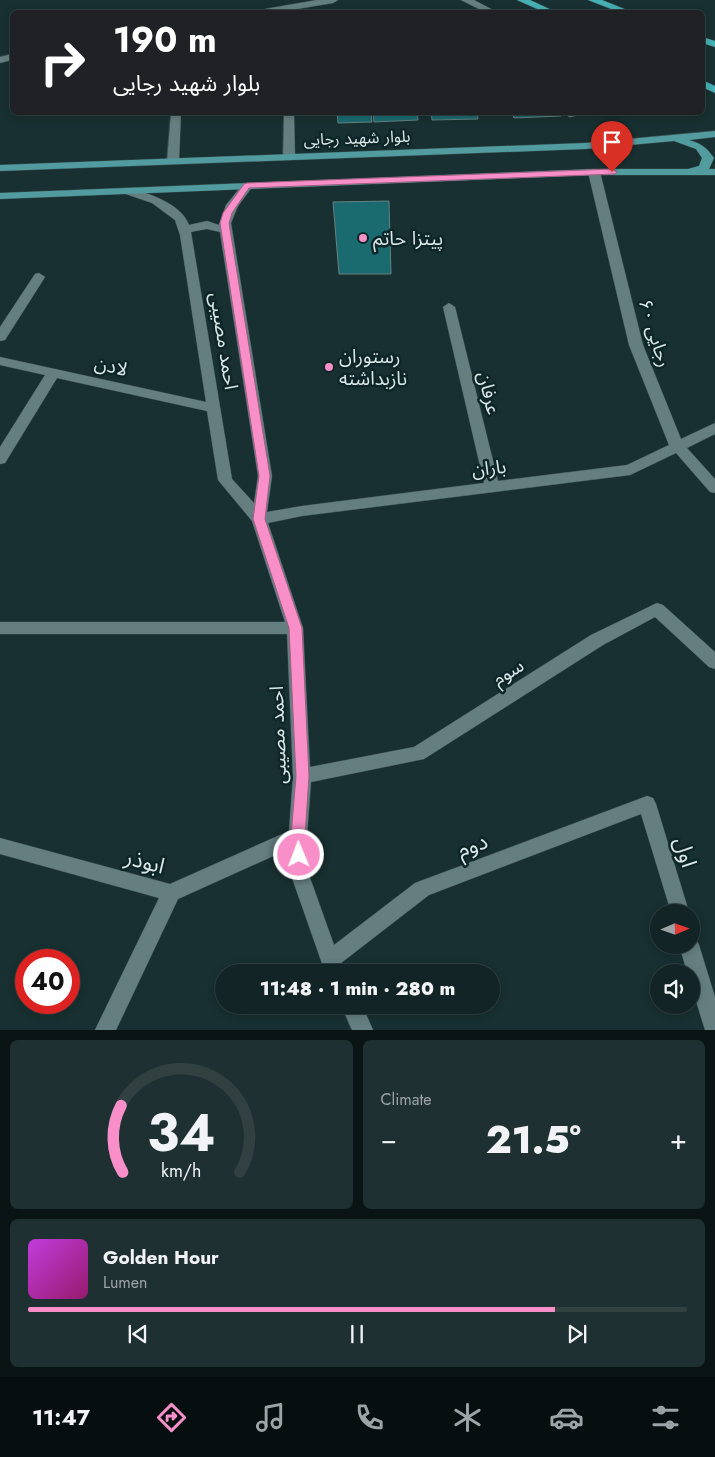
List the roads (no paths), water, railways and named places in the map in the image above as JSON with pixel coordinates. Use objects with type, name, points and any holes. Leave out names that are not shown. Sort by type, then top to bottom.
[{"type":"highway","points":[[522,0],[546,10]]},
{"type":"highway","points":[[593,0],[621,10]]},
{"type":"main road","name":"بلوار شهید رجایی","points":[[0,168],[584,146],[715,134]]},
{"type":"main road","points":[[663,139],[683,140],[700,147],[708,158],[704,168],[686,172]]},
{"type":"main road","points":[[0,196],[594,172],[715,172]]},
{"type":"street","points":[[276,10],[333,0]]},
{"type":"street","points":[[466,0],[488,10]]},
{"type":"street","points":[[173,161],[176,115]]},
{"type":"street","points":[[289,115],[289,157]]},
{"type":"street","name":"رجایی ۶۰","points":[[594,172],[636,345],[677,446],[715,488]]},
{"type":"street","name":"احمد مصیبی","points":[[247,186],[227,213],[224,223],[265,476],[259,519]]},
{"type":"street","name":"احمد مصیبی","points":[[127,190],[156,201],[180,218],[184,230],[225,480],[259,519],[295,628],[302,776],[298,836],[300,875],[331,964]]},
{"type":"street","points":[[184,230],[207,225],[226,230]]},
{"type":"street","points":[[0,337],[39,277]]},
{"type":"street","name":"عرفان","points":[[449,307],[492,488]]},
{"type":"street","name":"لادن","points":[[0,361],[214,408]]},
{"type":"street","points":[[0,459],[53,373]]},
{"type":"street","name":"باران","points":[[259,519],[302,511],[630,470],[715,428]]},
{"type":"street","name":"سوم","points":[[302,776],[418,754],[597,640],[657,609],[715,662]]},
{"type":"street","points":[[0,628],[295,628]]},
{"type":"street","name":"اول","points":[[647,804],[678,904]]},
{"type":"street","name":"دوم","points":[[334,964],[422,889],[647,804]]},
{"type":"street","name":"ابوذر","points":[[0,846],[171,893],[298,836]]},
{"type":"street","points":[[105,1030],[171,893]]},
{"type":"street","points":[[692,954],[715,1030]]},
{"type":"street","points":[[355,1014],[363,1030]]},
{"type":"place","name":"پیتزا حاتم","points":[[363,238]]},
{"type":"place","name":"رستوران نازبداشته","points":[[329,367]]}]
